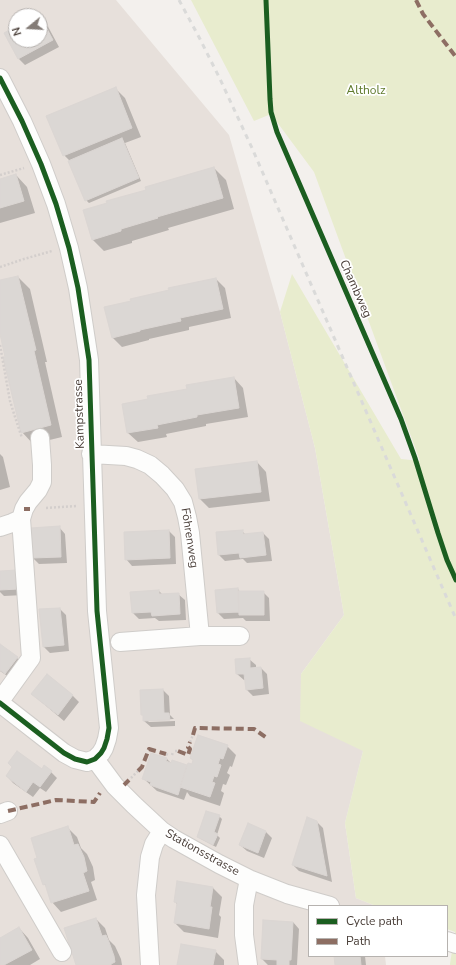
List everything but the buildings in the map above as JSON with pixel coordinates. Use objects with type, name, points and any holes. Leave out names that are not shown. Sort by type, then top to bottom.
[{"type":"street","name":"Kampstrasse","points":[[0,78],[41,164],[56,204],[69,248],[78,288],[89,360],[97,611],[109,728],[104,748],[95,759]]},
{"type":"street","points":[[32,440],[42,465],[42,482],[24,509],[21,519],[31,658],[0,702],[64,753],[81,761],[87,762],[95,759]]},
{"type":"street","name":"Föhrenweg","points":[[91,454],[126,456],[150,465],[162,474],[175,489],[183,502],[188,517],[200,636]]},
{"type":"street","points":[[0,527],[21,519]]},
{"type":"street","points":[[120,642],[200,636],[240,636]]},
{"type":"street","name":"Stationsstrasse","points":[[95,759],[115,786],[149,820],[174,839],[249,879],[287,894],[326,905]]},
{"type":"street","points":[[150,965],[146,895],[150,857],[154,844],[162,831]]},
{"type":"street","points":[[0,845],[62,952]]},
{"type":"street","points":[[248,965],[244,935],[244,905],[249,879]]},
{"type":"path","points":[[0,175],[20,169]]},
{"type":"path","points":[[0,267],[56,250]]},
{"type":"path","points":[[0,345],[10,401],[20,433],[32,440]]},
{"type":"path","points":[[45,508],[84,506]]},
{"type":"path","points":[[190,742],[193,735]]},
{"type":"path","points":[[129,780],[138,772]]},
{"type":"shaded area","points":[[0,0],[116,0],[229,135],[280,312],[315,448],[344,615],[301,674],[363,751],[345,823],[356,898],[374,905],[308,905],[308,957],[385,957],[386,965],[0,965]]},
{"type":"shaded area","points":[[145,853],[145,965],[140,965],[135,898],[139,856]]},
{"type":"green space","name":"Altholz","points":[[191,0],[456,0],[456,965],[450,965],[455,932],[448,929],[448,905],[374,905],[356,898],[345,823],[363,751],[300,721],[301,674],[344,615],[315,448],[280,312],[292,274],[401,459],[420,461],[314,172],[271,114],[254,121]]},
{"type":"railway","points":[[179,0],[220,79],[252,148],[456,619]]},
{"type":"marked path","points":[[416,0],[423,14],[456,57]]},
{"type":"marked path","points":[[24,509],[30,509]]},
{"type":"marked path","points":[[193,735],[195,728],[254,729],[267,738]]},
{"type":"marked path","points":[[178,751],[188,755],[190,749],[188,747],[190,742]]},
{"type":"marked path","points":[[138,771],[142,767],[149,749],[166,754]]},
{"type":"marked path","points":[[124,785],[129,780]]},
{"type":"marked path","points":[[8,811],[56,800],[94,802],[100,793]]},
{"type":"cycle path","name":"Chambweg","points":[[266,0],[271,112],[277,132],[401,419],[415,458],[447,560],[456,580]]},
{"type":"cycle path","points":[[0,78],[22,121],[41,164],[56,204],[69,248],[78,288],[89,360],[97,611],[109,728],[104,748],[95,759],[87,762],[75,759],[64,753],[0,703]]}]
